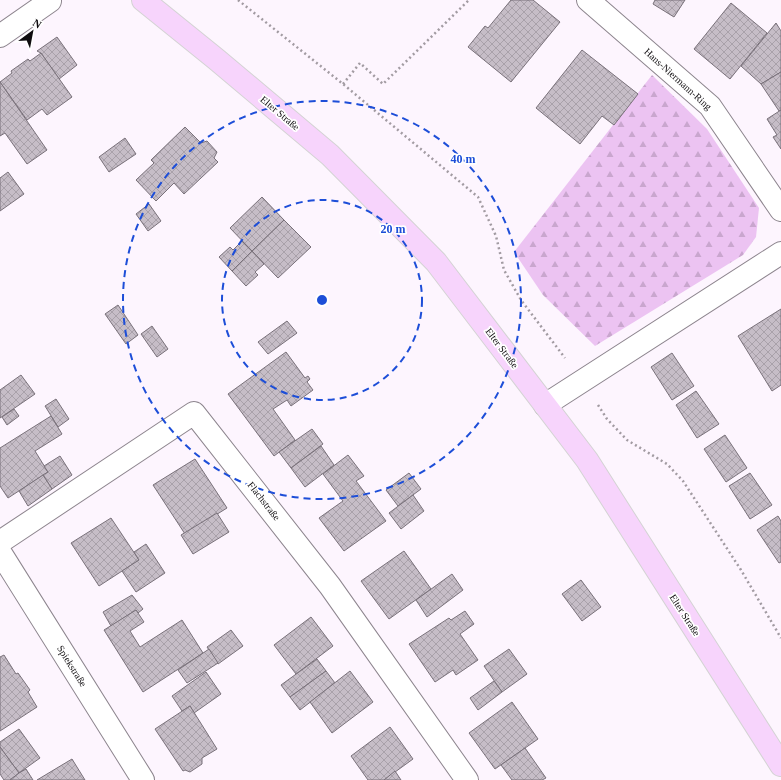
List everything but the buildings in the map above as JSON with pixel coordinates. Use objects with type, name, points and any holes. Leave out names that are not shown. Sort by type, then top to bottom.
[{"type":"main road","name":"Elter Straße","points":[[143,0],[330,155],[436,262],[587,460],[781,765]]},
{"type":"street","name":"Hans-Niermann-Ring","points":[[588,0],[710,106],[781,210]]},
{"type":"street","points":[[0,36],[50,1]]},
{"type":"street","points":[[544,405],[582,379],[781,253]]},
{"type":"street","name":"Flachstraße","points":[[0,542],[194,413],[330,586],[467,780]]},
{"type":"street","name":"Spiekstraße","points":[[0,552],[143,780]]},
{"type":"path","points":[[238,0],[343,84],[478,197],[496,236],[504,270],[521,300],[582,379],[607,419],[627,440],[667,464],[683,481],[741,570],[781,638]]},
{"type":"path","points":[[343,84],[360,64],[383,84],[469,0]]},
{"type":"green space","points":[[652,75],[707,129],[759,208],[756,237],[743,255],[595,346],[543,295],[514,252]]}]
